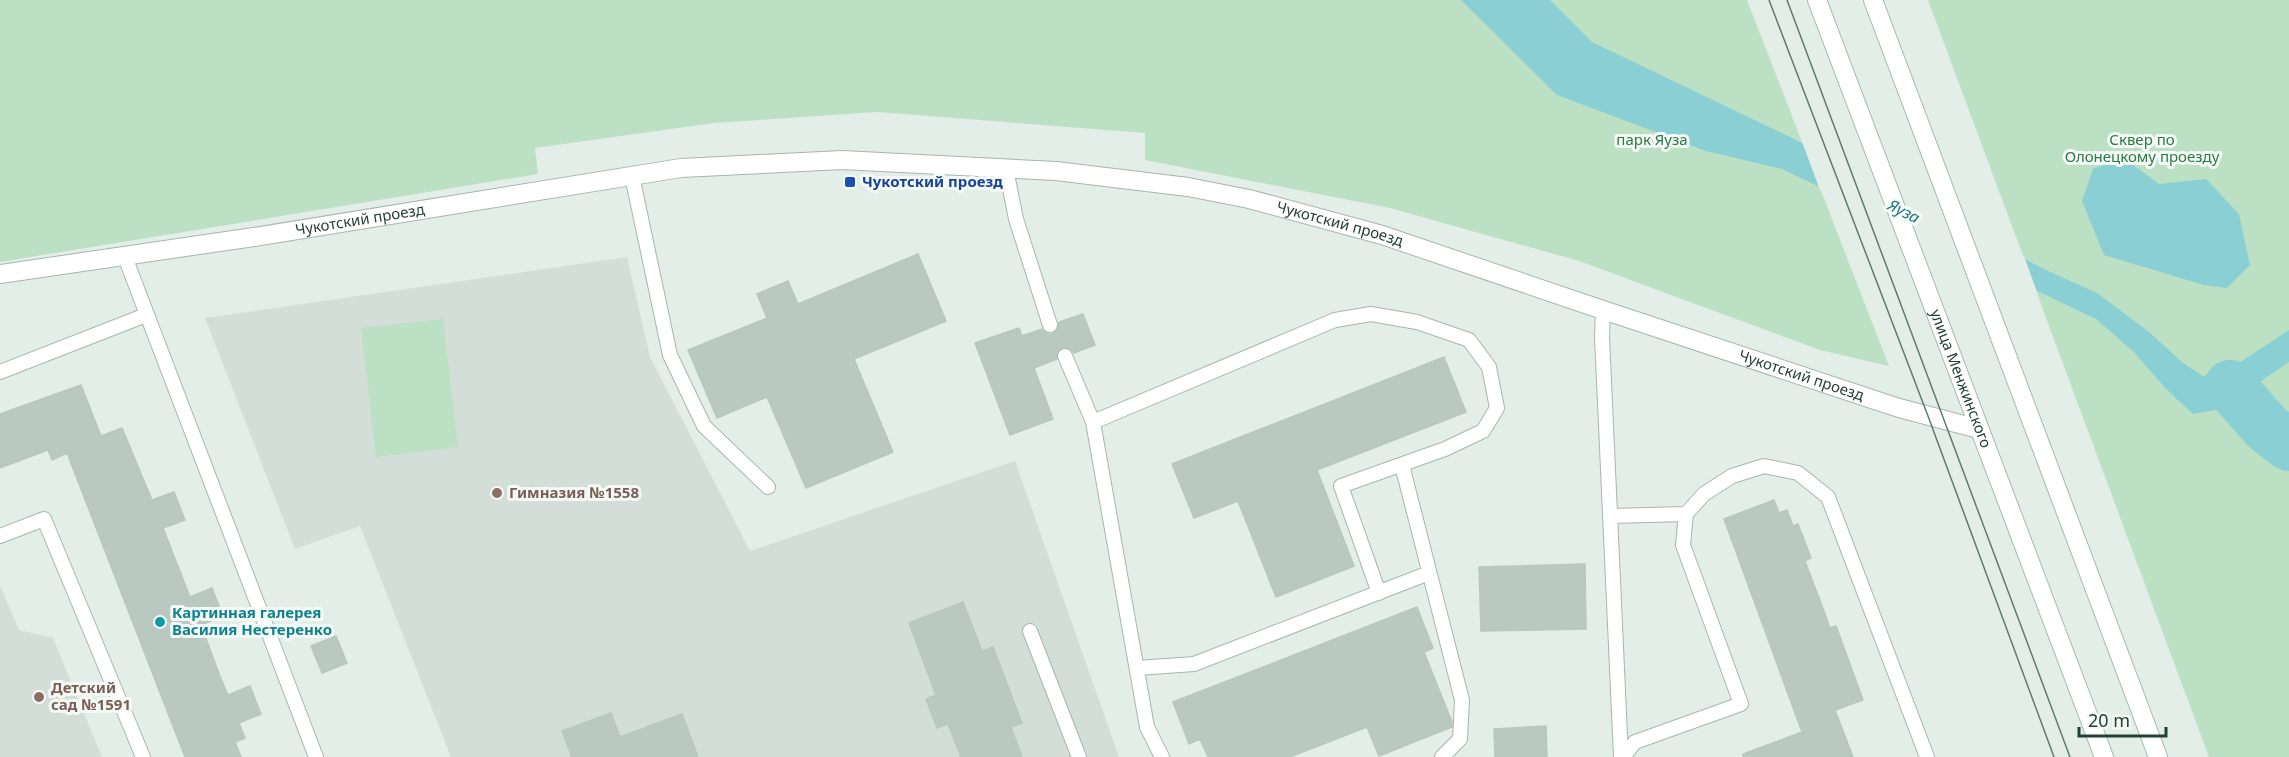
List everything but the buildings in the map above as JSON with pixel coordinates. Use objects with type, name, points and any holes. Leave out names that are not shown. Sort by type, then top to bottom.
[{"type":"street","points":[[1873,0],[2158,757]]},
{"type":"street","name":"улица Менжинского","points":[[1820,8],[2104,757]]},
{"type":"street","name":"Чукотский проезд","points":[[0,274],[681,168],[842,160],[1056,171],[1142,180],[1250,199],[1382,235],[1899,408],[1979,429]]},
{"type":"lane","points":[[1006,169],[1017,219],[1050,325]]},
{"type":"lane","points":[[632,176],[670,355],[704,426],[768,487]]},
{"type":"lane","points":[[125,256],[316,757]]},
{"type":"lane","points":[[1603,310],[1622,757]]},
{"type":"lane","points":[[1094,422],[1335,320],[1371,314],[1417,322],[1469,340],[1489,367],[1497,408],[1483,431],[1401,465],[1341,486],[1379,593]]},
{"type":"lane","points":[[0,372],[146,315]]},
{"type":"lane","points":[[1065,356],[1094,422],[1147,727],[1162,757]]},
{"type":"lane","points":[[1401,465],[1462,700],[1460,739],[1442,757]]},
{"type":"lane","points":[[1622,757],[1635,742],[1742,704],[1683,545],[1686,514],[1704,494],[1732,476],[1764,466],[1798,473],[1828,497],[1927,757]]},
{"type":"lane","points":[[1610,516],[1686,514]]},
{"type":"lane","points":[[0,536],[44,519],[142,757]]},
{"type":"lane","points":[[1137,668],[1194,664],[1429,573]]},
{"type":"lane","points":[[1030,631],[1079,757]]},
{"type":"shaded area","name":"Гимназия №1558","points":[[627,257],[650,357],[750,551],[1015,461],[1119,757],[451,757],[360,526],[295,549],[205,318]]},
{"type":"shaded area","name":"Детский сад №1591","points":[[0,585],[19,630],[53,638],[102,757],[0,757]]},
{"type":"green space","name":"парк Яуза","points":[[0,0],[1747,0],[1889,366],[1820,350],[1579,261],[1390,208],[1145,160],[1145,133],[877,112],[714,123],[535,148],[538,174],[0,262]]},
{"type":"green space","name":"Сквер по Олонецкому проезду","points":[[1928,0],[2289,0],[2289,757],[2209,757]]},
{"type":"green space","points":[[443,319],[458,447],[376,457],[361,328]]},
{"type":"water","name":"Яуза","points":[[1461,0],[1550,0],[1592,42],[1788,136],[2046,270],[2097,293],[2149,332],[2183,363],[2203,376],[2225,372],[2289,330],[2289,362],[2220,409],[2193,414],[2167,390],[2134,352],[2096,319],[1782,169],[1706,151],[1557,95]]},
{"type":"water","points":[[2124,158],[2159,184],[2206,179],[2239,214],[2250,265],[2227,288],[2204,285],[2104,255],[2082,201],[2093,169]]},
{"type":"pier","points":[[1801,139],[2024,256],[2038,295],[1820,190]]},
{"type":"waterway","points":[[2230,386],[2266,427],[2289,445]]},
{"type":"tram line","points":[[1769,0],[1928,416],[2054,757]]},
{"type":"tram line","points":[[1787,0],[2070,757]]},
{"type":"place","name":"Чукотский проезд","points":[[850,182]]},
{"type":"place","name":"Гимназия №1558","points":[[497,493]]},
{"type":"place","name":"Картинная галерея Василия Нестеренко","points":[[160,622]]},
{"type":"place","name":"Детский сад №1591","points":[[39,697]]}]
